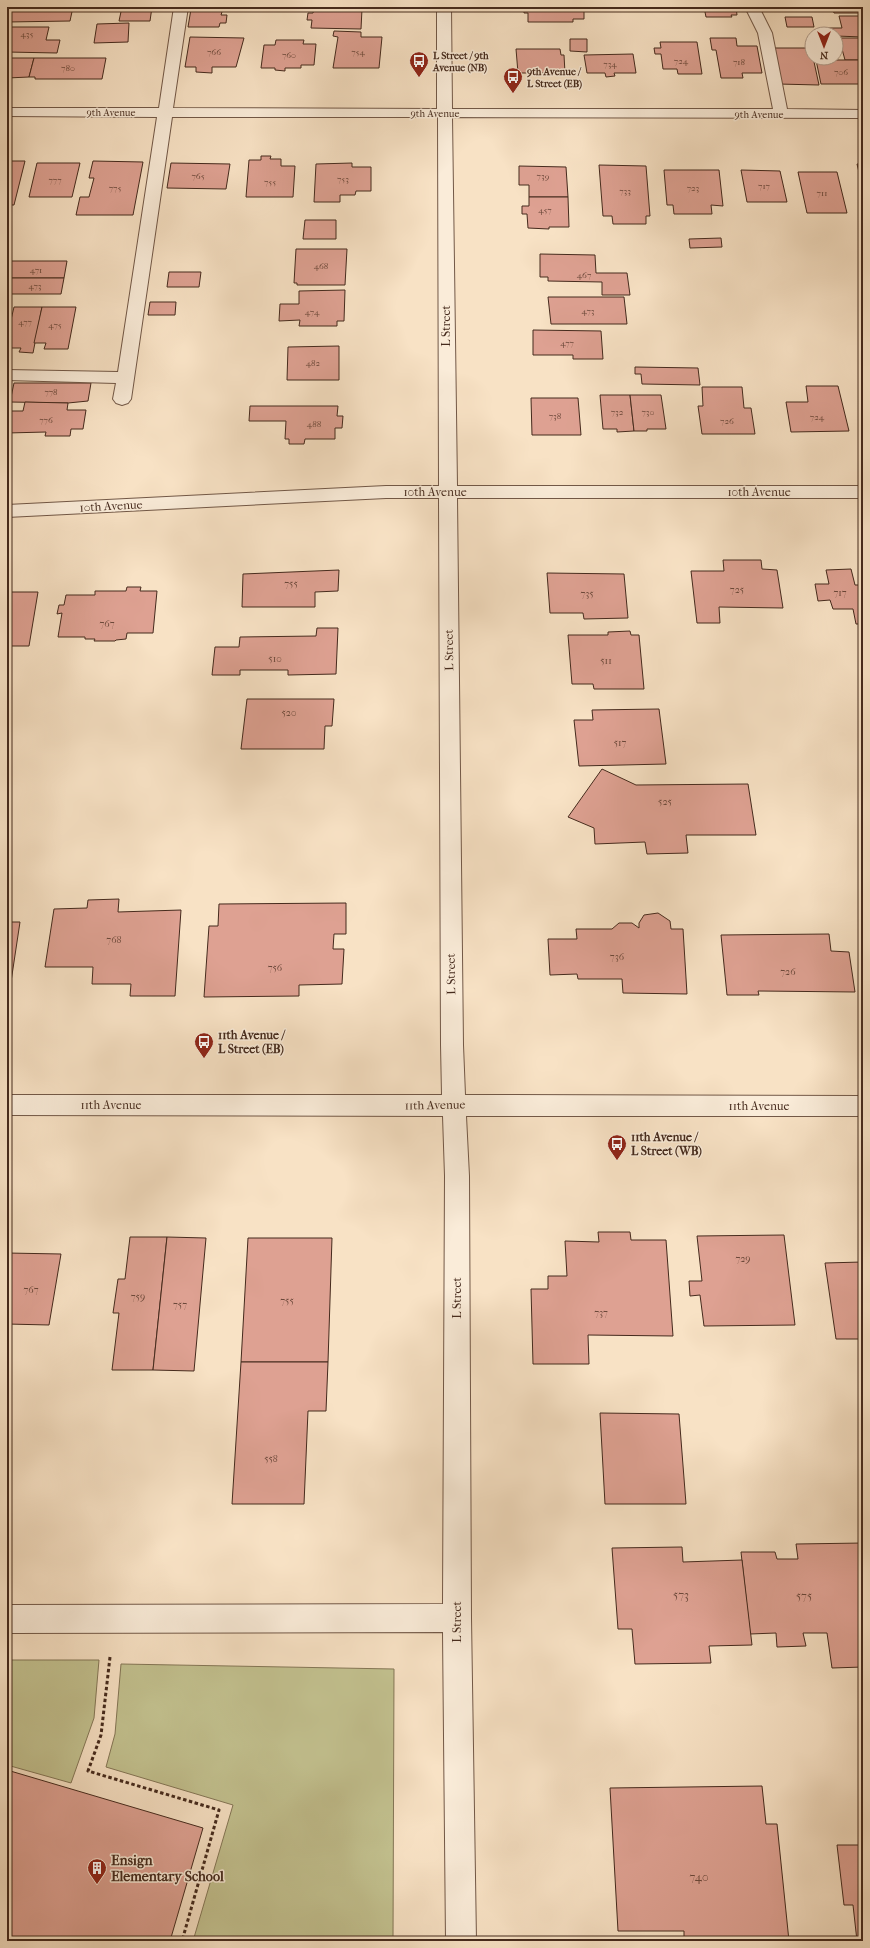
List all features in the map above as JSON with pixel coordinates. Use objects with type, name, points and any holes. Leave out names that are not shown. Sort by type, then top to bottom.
[{"type":"street","points":[[122,399],[181,7]]},
{"type":"street","name":"L Street","points":[[444,7],[452,1045],[457,1176],[457,1618],[461,1941]]},
{"type":"street","points":[[752,7],[765,33],[781,114]]},
{"type":"street","name":"9th Avenue","points":[[7,112],[863,114]]},
{"type":"street","points":[[7,375],[126,378]]},
{"type":"street","name":"10th Avenue","points":[[7,511],[386,492],[863,492]]},
{"type":"street","name":"11th Avenue","points":[[7,1105],[863,1106]]},
{"type":"street","points":[[7,1619],[457,1618]]},
{"type":"path","points":[[111,1655],[101,1735],[88,1771],[220,1810],[182,1941]]},
{"type":"shaded area","points":[[7,1660],[99,1660],[94,1718],[71,1783],[7,1765]]},
{"type":"shaded area","points":[[121,1664],[394,1669],[393,1941],[193,1941],[233,1805],[106,1767],[115,1734]]},
{"type":"building","points":[[7,7],[73,7],[70,21],[7,22]]},
{"type":"building","points":[[122,7],[152,7],[150,21],[119,21]]},
{"type":"building","points":[[333,7],[362,9],[361,29],[311,28],[312,20],[307,20],[308,13],[313,13],[314,9],[333,9]]},
{"type":"building","points":[[524,7],[584,7],[584,19],[573,19],[573,22],[528,22],[528,13],[524,13]]},
{"type":"building","points":[[704,7],[736,7],[737,15],[731,15],[732,17],[706,17]]},
{"type":"building","points":[[832,7],[863,7],[863,13],[834,13]]},
{"type":"building","points":[[191,9],[223,9],[221,15],[227,15],[226,23],[220,23],[219,27],[188,27]]},
{"type":"building","points":[[839,16],[863,16],[863,37],[844,36],[844,26],[842,26]]},
{"type":"building","points":[[785,17],[812,17],[814,26],[787,27]]},
{"type":"building","points":[[129,23],[128,42],[94,43],[97,24]]},
{"type":"building","points":[[7,27],[49,27],[46,40],[60,40],[57,53],[7,52]]},
{"type":"building","points":[[334,31],[361,32],[361,37],[382,37],[379,68],[333,68],[338,37],[333,36]]},
{"type":"building","points":[[190,37],[244,38],[236,67],[212,67],[212,73],[196,72],[196,67],[185,67]]},
{"type":"building","points":[[710,38],[736,38],[737,46],[757,46],[762,73],[742,73],[743,78],[721,78],[716,50],[712,50]]},
{"type":"building","points":[[844,38],[863,38],[863,60],[845,60]]},
{"type":"building","points":[[570,39],[587,39],[587,52],[570,51]]},
{"type":"building","points":[[276,40],[304,40],[303,44],[316,44],[314,65],[301,65],[301,68],[285,68],[285,71],[275,70],[275,68],[261,68],[264,45],[275,45]]},
{"type":"building","points":[[660,42],[697,42],[702,74],[678,74],[677,69],[663,69],[661,54],[655,54],[654,48],[661,48]]},
{"type":"building","points":[[771,48],[804,48],[804,66],[815,66],[819,85],[778,84]]},
{"type":"building","points":[[516,49],[560,49],[561,55],[564,55],[565,73],[518,73]]},
{"type":"building","points":[[633,54],[636,73],[614,73],[615,76],[606,77],[605,73],[587,73],[584,55]]},
{"type":"building","points":[[7,58],[34,58],[29,77],[7,78]]},
{"type":"building","points":[[34,58],[106,58],[102,79],[35,79],[35,77],[29,77]]},
{"type":"building","points":[[844,60],[863,60],[863,84],[821,84],[817,66],[844,66]]},
{"type":"building","points":[[261,156],[271,156],[270,159],[281,159],[281,166],[295,166],[293,197],[246,197],[249,160],[261,160]]},
{"type":"building","points":[[7,161],[25,161],[14,205],[7,205]]},
{"type":"building","points":[[93,161],[143,162],[133,215],[76,215],[80,197],[89,197],[94,178],[89,178]]},
{"type":"building","points":[[37,163],[80,163],[72,197],[29,197]]},
{"type":"building","points":[[171,163],[230,164],[226,189],[167,188]]},
{"type":"building","points":[[352,163],[352,167],[371,167],[371,191],[356,191],[355,195],[340,195],[340,202],[314,202],[316,164]]},
{"type":"building","points":[[857,164],[863,164],[863,189]]},
{"type":"building","points":[[599,165],[646,166],[650,216],[646,216],[646,224],[613,224],[612,216],[603,216]]},
{"type":"building","points":[[519,166],[566,167],[568,197],[529,197],[529,185],[519,185]]},
{"type":"building","points":[[664,170],[719,170],[723,206],[711,205],[712,214],[674,214],[673,205],[667,205]]},
{"type":"building","points":[[741,170],[780,171],[787,202],[747,202]]},
{"type":"building","points":[[798,172],[837,172],[847,213],[807,213]]},
{"type":"building","points":[[529,197],[568,197],[569,227],[549,227],[549,229],[528,228],[527,214],[522,214],[522,206],[529,206]]},
{"type":"building","points":[[305,220],[336,220],[336,239],[303,239]]},
{"type":"building","points":[[721,238],[722,247],[690,248],[689,239]]},
{"type":"building","points":[[296,249],[347,249],[345,285],[297,285],[297,283],[294,283]]},
{"type":"building","points":[[540,254],[595,255],[596,273],[627,273],[630,295],[602,295],[602,282],[548,281],[548,277],[540,277]]},
{"type":"building","points":[[7,261],[67,261],[64,278],[7,278]]},
{"type":"building","points":[[169,272],[201,272],[199,287],[167,287]]},
{"type":"building","points":[[7,278],[64,278],[61,294],[7,294]]},
{"type":"building","points":[[345,290],[344,321],[337,321],[337,326],[299,326],[300,320],[279,321],[280,304],[299,304],[299,291]]},
{"type":"building","points":[[548,297],[624,297],[627,324],[551,324]]},
{"type":"building","points":[[150,302],[176,302],[175,315],[148,315]]},
{"type":"building","points":[[14,307],[42,307],[33,353],[19,352],[21,348],[7,348],[7,337]]},
{"type":"building","points":[[42,307],[76,307],[68,349],[44,349],[46,343],[34,343]]},
{"type":"building","points":[[533,330],[601,331],[603,359],[573,359],[573,355],[533,355]]},
{"type":"building","points":[[339,346],[339,380],[287,380],[288,347]]},
{"type":"building","points":[[635,367],[698,368],[700,385],[642,384],[641,374],[635,374]]},
{"type":"building","points":[[14,383],[91,383],[88,401],[68,403],[10,402]]},
{"type":"building","points":[[806,386],[838,386],[849,431],[791,432],[786,402],[808,402]]},
{"type":"building","points":[[702,387],[742,387],[744,408],[751,408],[755,434],[702,434],[698,406],[703,406]]},
{"type":"building","points":[[600,395],[630,395],[634,431],[617,432],[617,429],[603,429]]},
{"type":"building","points":[[630,395],[661,395],[666,429],[634,431]]},
{"type":"building","points":[[531,398],[578,398],[581,435],[532,435]]},
{"type":"building","points":[[25,402],[68,403],[67,410],[86,410],[83,429],[71,429],[70,436],[45,436],[46,432],[7,433],[7,411],[23,411]]},
{"type":"building","points":[[250,406],[338,406],[337,416],[343,416],[342,428],[335,428],[335,439],[305,439],[304,444],[289,444],[289,439],[285,439],[286,421],[249,421]]},
{"type":"building","points":[[723,560],[761,560],[762,569],[777,570],[783,608],[719,607],[720,623],[697,623],[691,571],[724,571]]},
{"type":"building","points":[[851,569],[855,585],[863,585],[863,624],[856,624],[853,609],[833,609],[830,600],[818,601],[815,584],[829,584],[826,570]]},
{"type":"building","points":[[339,570],[338,591],[315,592],[315,607],[242,607],[243,574]]},
{"type":"building","points":[[547,573],[624,574],[628,618],[584,619],[583,613],[550,613]]},
{"type":"building","points":[[127,587],[141,587],[140,591],[157,591],[153,633],[127,633],[126,639],[115,641],[94,641],[95,639],[85,639],[85,637],[58,637],[62,613],[57,614],[59,605],[64,605],[66,595],[95,595],[95,591],[126,591]]},
{"type":"building","points":[[7,592],[38,592],[29,646],[7,646]]},
{"type":"building","points":[[317,628],[338,628],[336,674],[288,675],[288,670],[240,670],[240,675],[212,675],[215,647],[239,647],[240,637],[316,636]]},
{"type":"building","points":[[630,631],[631,635],[639,635],[644,689],[594,689],[593,684],[572,684],[568,635],[608,635],[608,632]]},
{"type":"building","points":[[247,699],[334,699],[332,726],[325,726],[324,749],[241,749]]},
{"type":"building","points":[[659,709],[666,764],[579,766],[574,720],[593,720],[592,710]]},
{"type":"building","points":[[602,769],[636,785],[748,784],[756,835],[686,835],[688,853],[647,854],[645,842],[595,844],[594,828],[568,817]]},
{"type":"building","points":[[119,899],[118,912],[181,910],[175,996],[130,996],[131,984],[92,984],[93,967],[45,967],[54,909],[87,908],[88,900]]},
{"type":"building","points":[[346,903],[346,934],[334,934],[333,949],[344,949],[342,984],[299,985],[299,996],[204,997],[209,926],[218,926],[219,904]]},
{"type":"building","points":[[658,913],[670,921],[671,929],[683,929],[687,994],[623,993],[622,979],[578,979],[577,974],[550,975],[548,939],[577,939],[576,929],[612,929],[619,923],[632,923],[639,928],[639,923],[644,915]]},
{"type":"building","points":[[7,922],[20,922],[9,995],[7,995]]},
{"type":"building","points":[[829,934],[831,951],[849,952],[855,992],[758,991],[759,995],[727,995],[721,935]]},
{"type":"building","points":[[598,1232],[630,1232],[631,1240],[666,1240],[673,1336],[588,1335],[589,1364],[533,1364],[531,1289],[548,1289],[548,1276],[567,1276],[565,1241],[599,1242]]},
{"type":"building","points":[[784,1235],[795,1325],[704,1326],[700,1295],[690,1296],[689,1281],[702,1281],[697,1236]]},
{"type":"building","points":[[130,1237],[167,1237],[153,1370],[112,1370],[119,1313],[113,1313],[118,1279],[125,1279]]},
{"type":"building","points":[[167,1237],[206,1238],[194,1371],[153,1370]]},
{"type":"building","points":[[248,1238],[332,1238],[328,1362],[241,1362]]},
{"type":"building","points":[[7,1253],[61,1254],[49,1325],[7,1324]]},
{"type":"building","points":[[861,1254],[863,1254],[863,1339],[836,1339],[825,1263],[862,1262]]},
{"type":"building","points":[[241,1362],[328,1362],[326,1411],[308,1411],[304,1504],[232,1504]]},
{"type":"building","points":[[600,1413],[679,1414],[686,1504],[605,1504]]},
{"type":"building","points":[[863,1543],[863,1667],[832,1668],[827,1633],[803,1633],[806,1646],[777,1647],[776,1633],[750,1634],[741,1552],[775,1552],[777,1559],[798,1559],[796,1544]]},
{"type":"building","points":[[682,1547],[683,1562],[742,1560],[752,1645],[709,1646],[711,1663],[635,1664],[632,1629],[618,1629],[612,1548]]},
{"type":"building","name":"Ensign Elementary School","points":[[7,1770],[203,1828],[170,1941],[7,1941]]},
{"type":"building","points":[[762,1786],[766,1824],[777,1824],[789,1941],[684,1941],[684,1931],[618,1931],[610,1788]]},
{"type":"building","points":[[837,1845],[863,1845],[863,1941],[857,1941],[853,1905],[844,1905]]},
{"type":"place","name":"L Street / 9th Avenue (NB)","points":[[419,78]]},
{"type":"place","name":"9th Avenue / L Street (EB)","points":[[513,94]]},
{"type":"place","name":"11th Avenue / L Street (EB)","points":[[204,1059]]},
{"type":"place","name":"11th Avenue / L Street (WB)","points":[[617,1161]]},
{"type":"place","name":"Ensign Elementary School","points":[[97,1885]]}]
